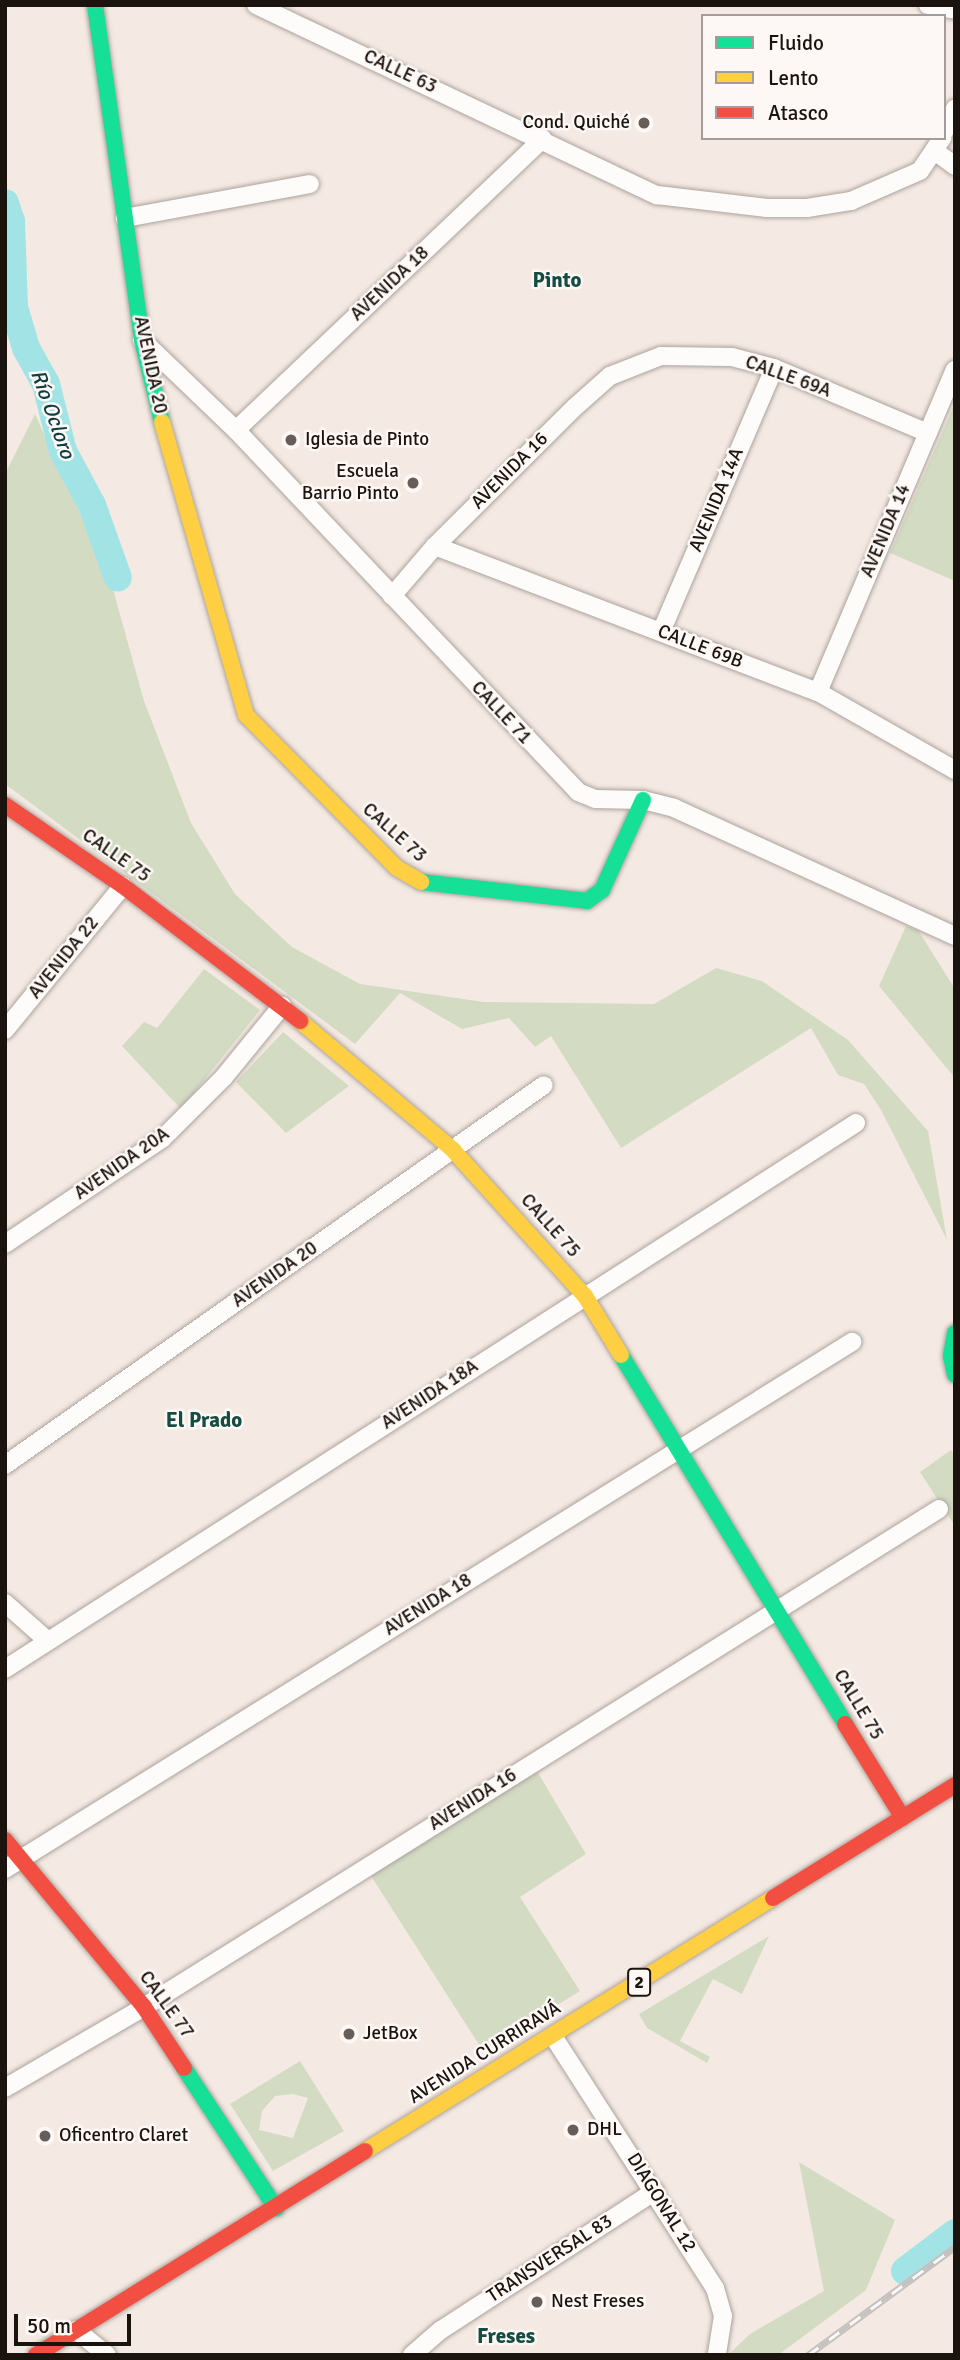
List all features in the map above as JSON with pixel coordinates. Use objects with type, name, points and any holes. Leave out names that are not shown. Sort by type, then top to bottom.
[{"type":"main road","name":"AVENIDA 20","points":[[95,5],[142,340],[159,413],[246,715]]},
{"type":"main road","name":"CALLE 73","points":[[246,715],[397,868],[415,881],[574,902],[596,896],[643,800]]},
{"type":"main road","name":"CALLE 75","points":[[5,805],[123,886],[282,1006],[453,1150],[585,1296],[903,1818]]},
{"type":"main road","points":[[955,1333],[951,1356],[955,1375]]},
{"type":"main road","name":"AVENIDA CURRIRAVÁ","points":[[36,2355],[955,1785]]},
{"type":"main road","name":"CALLE 77","points":[[5,1840],[23,1858],[144,2007],[276,2208]]},
{"type":"street","name":"CALLE 63","points":[[256,5],[543,139],[612,177],[657,195],[767,208],[807,208],[851,201],[920,171],[939,145]]},
{"type":"street","points":[[928,5],[955,10]]},
{"type":"street","points":[[946,128],[955,108]]},
{"type":"street","name":"AVENIDA 18","points":[[236,430],[543,139]]},
{"type":"street","points":[[939,145],[955,166]]},
{"type":"street","points":[[125,218],[310,184]]},
{"type":"street","name":"CALLE 71","points":[[142,340],[236,430],[562,780],[594,799],[643,800],[705,820],[955,936]]},
{"type":"street","name":"CALLE 69A","points":[[642,362],[693,354],[774,368],[928,433]]},
{"type":"street","name":"AVENIDA 16","points":[[392,596],[435,546],[575,407],[610,376],[642,362]]},
{"type":"street","name":"AVENIDA 14A","points":[[661,632],[774,368]]},
{"type":"street","name":"AVENIDA 14","points":[[818,692],[955,370]]},
{"type":"street","name":"CALLE 69B","points":[[435,546],[818,692],[955,770]]},
{"type":"street","name":"AVENIDA 22","points":[[5,1030],[123,886]]},
{"type":"street","name":"AVENIDA 20A","points":[[5,1244],[162,1139],[224,1077],[282,1006]]},
{"type":"street","name":"AVENIDA 20","points":[[5,1465],[544,1085]]},
{"type":"street","name":"AVENIDA 18A","points":[[5,1669],[856,1123]]},
{"type":"street","name":"AVENIDA 18","points":[[5,1869],[852,1342]]},
{"type":"street","name":"AVENIDA 16","points":[[5,2088],[144,2007],[939,1509]]},
{"type":"street","points":[[5,1603],[48,1641]]},
{"type":"street","name":"DIAGONAL 12","points":[[553,2036],[715,2288],[723,2316],[719,2349]]},
{"type":"street","name":"TRANSVERSAL 83","points":[[412,2355],[441,2330],[655,2191]]},
{"type":"street","points":[[76,2330],[107,2355]]},
{"type":"green space","points":[[955,403],[955,581],[890,553]]},
{"type":"green space","points":[[35,414],[111,582],[144,701],[191,823],[235,894],[292,947],[360,984],[484,1002],[654,1004],[716,968],[762,981],[848,1040],[928,1131],[947,1240],[881,1110],[864,1084],[838,1075],[811,1028],[621,1148],[551,1036],[535,1047],[509,1018],[462,1029],[400,993],[355,1044],[5,784],[5,474]]},
{"type":"green space","points":[[906,926],[918,930],[955,989],[955,1078],[879,986]]},
{"type":"green space","points":[[204,969],[260,1010],[181,1109],[122,1046],[144,1022],[157,1028]]},
{"type":"green space","points":[[283,1032],[349,1086],[286,1133],[236,1082]]},
{"type":"green space","points":[[951,1450],[955,1456],[955,1526],[920,1472]]},
{"type":"green space","points":[[537,1771],[586,1854],[520,1897],[580,1991],[483,2051],[371,1876]]},
{"type":"green space","points":[[769,1936],[742,1994],[713,1979],[680,2041],[710,2057],[707,2063],[647,2028],[639,2014]]},
{"type":"green space","points":[[300,2061],[344,2131],[273,2171],[230,2104]],"holes":[[[293,2094],[308,2098],[293,2138],[259,2130],[262,2111],[275,2096]]]},
{"type":"green space","points":[[799,2162],[895,2220],[866,2290],[778,2355],[728,2355],[750,2334],[824,2291]]},
{"type":"waterway","name":"Río Ocloro","points":[[5,203],[11,221],[14,307],[26,348],[46,384],[63,451],[92,505],[118,578]]},
{"type":"waterway","name":"Río Ocloro","points":[[905,2271],[955,2233]]},
{"type":"railway","points":[[808,2355],[955,2247]]},
{"type":"traffic: fast","points":[[95,5],[142,340],[162,422]]},
{"type":"traffic: fast","points":[[421,882],[587,901],[602,890],[643,800]]},
{"type":"traffic: fast","points":[[955,1333],[951,1356],[955,1375]]},
{"type":"traffic: fast","points":[[621,1355],[845,1724]]},
{"type":"traffic: fast","points":[[184,2068],[276,2208]]},
{"type":"traffic: slow","points":[[162,422],[246,715],[397,868],[421,882]]},
{"type":"traffic: slow","points":[[300,1021],[453,1150],[585,1296],[621,1355]]},
{"type":"traffic: slow","points":[[365,2151],[773,1898]]},
{"type":"traffic: jam","points":[[5,805],[123,886],[300,1021]]},
{"type":"traffic: jam","points":[[845,1724],[903,1818]]},
{"type":"traffic: jam","points":[[773,1898],[955,1785]]},
{"type":"traffic: jam","points":[[5,1840],[144,2007],[184,2068]]},
{"type":"traffic: jam","points":[[36,2355],[365,2151]]},
{"type":"place","name":"Cond. Quiché","points":[[644,123]]},
{"type":"place","name":"Iglesia de Pinto","points":[[291,440]]},
{"type":"place","name":"Escuela Barrio Pinto","points":[[413,483]]},
{"type":"place","name":"JetBox","points":[[349,2034]]},
{"type":"place","name":"DHL","points":[[573,2130]]},
{"type":"place","name":"Oficentro Claret","points":[[45,2136]]},
{"type":"place","name":"Nest Freses","points":[[537,2302]]},
{"type":"district","name":"Pinto","points":[[557,280]]},
{"type":"district","name":"El Prado","points":[[204,1420]]},
{"type":"district","name":"Freses","points":[[506,2336]]}]
